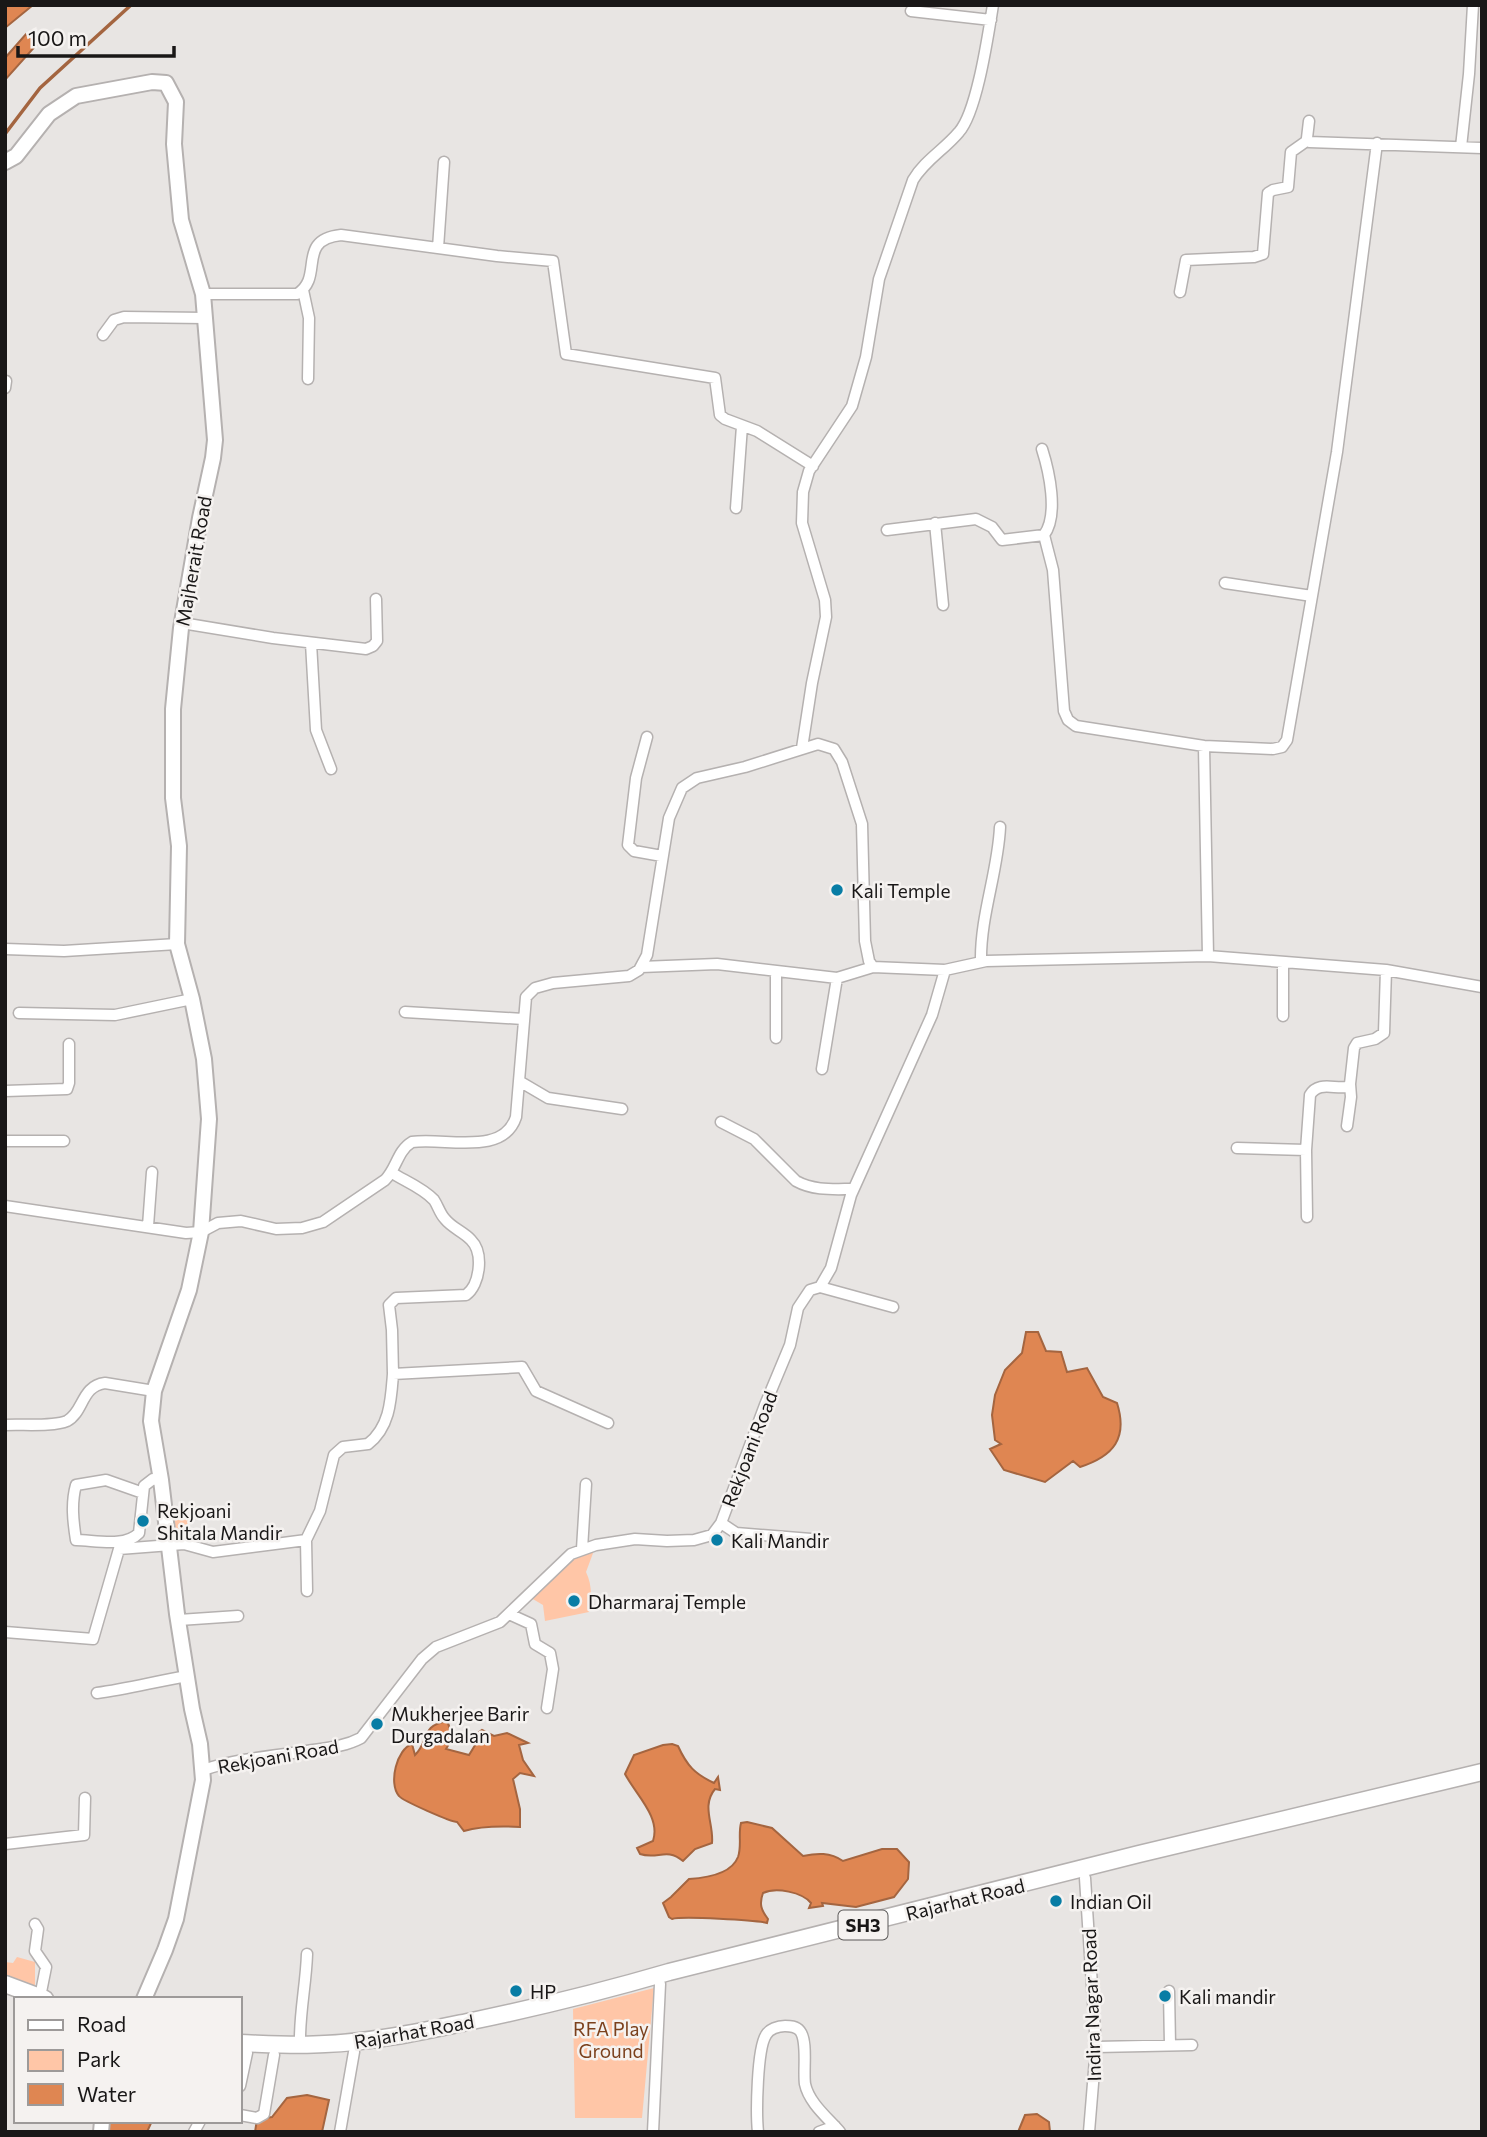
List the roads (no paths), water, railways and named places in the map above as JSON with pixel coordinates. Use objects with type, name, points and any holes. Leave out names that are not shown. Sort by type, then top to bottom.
[{"type":"main road","name":"Rajarhat Road","points":[[242,2049],[352,2042],[411,2034],[596,1993],[669,1972],[1139,1854],[1482,1772]]},
{"type":"main road","name":"Rajarhat Road","points":[[242,2049],[274,2055],[386,2048],[561,2010],[1085,1878],[1482,1782]]},
{"type":"main road","points":[[5,1984],[40,1997]]},
{"type":"street","points":[[802,748],[826,617],[825,600],[802,523],[803,492],[813,466],[852,406],[866,357],[879,279],[913,180],[921,167],[959,132],[971,111],[993,5]]},
{"type":"street","points":[[1461,147],[1473,5]]},
{"type":"street","points":[[911,12],[991,20]]},
{"type":"street","name":"Majherait Road","points":[[5,162],[16,156],[49,114],[76,96],[152,82],[166,83],[176,102],[174,144],[181,220],[203,294],[213,396],[214,458],[200,518],[182,623],[173,709],[173,798],[179,846],[177,944],[204,1059],[208,1119],[201,1232]]},
{"type":"street","points":[[1308,140],[1309,121]]},
{"type":"street","points":[[1180,292],[1186,260],[1254,257],[1263,254],[1268,193],[1289,187],[1291,152],[1308,140],[1482,148]]},
{"type":"street","points":[[1042,449],[1050,477],[1051,500],[1050,524],[1044,535],[1053,570],[1064,711],[1068,720],[1076,726],[1204,746],[1273,749],[1282,747],[1287,740],[1345,398],[1377,143]]},
{"type":"street","points":[[438,248],[444,162]]},
{"type":"street","points":[[203,294],[289,296],[303,290],[307,285],[314,251],[324,238],[341,235],[553,261],[566,354],[715,378],[720,415],[777,443],[813,466]]},
{"type":"street","points":[[303,290],[309,317],[308,379]]},
{"type":"street","points":[[103,335],[114,320],[124,317],[205,318]]},
{"type":"street","points":[[5,388],[6,381]]},
{"type":"street","points":[[736,508],[742,426]]},
{"type":"street","points":[[887,530],[976,519],[984,521],[998,537],[1007,541],[1044,535]]},
{"type":"street","points":[[935,523],[943,605]]},
{"type":"street","points":[[1225,583],[1312,596]]},
{"type":"street","points":[[182,623],[366,649],[377,641],[376,599]]},
{"type":"street","points":[[311,643],[316,730],[331,769]]},
{"type":"street","points":[[647,737],[636,778],[628,845],[634,851],[663,856]]},
{"type":"street","points":[[5,1206],[171,1231],[201,1232],[218,1223],[229,1221],[284,1229],[302,1228],[323,1222],[392,1173],[400,1153],[412,1142],[477,1142],[503,1136],[512,1129],[516,1116],[526,997],[535,988],[553,983],[629,976],[641,967],[647,955],[668,818],[682,788],[688,783],[802,748],[818,744],[834,749],[848,776],[862,824],[865,942],[873,967]]},
{"type":"street","points":[[1204,746],[1208,956]]},
{"type":"street","points":[[981,962],[981,942],[999,847],[1000,827]]},
{"type":"street","points":[[5,948],[64,951],[177,944]]},
{"type":"street","points":[[641,967],[717,964],[837,978],[873,967],[945,970],[981,962],[1208,956],[1386,970],[1482,987]]},
{"type":"street","points":[[1283,962],[1283,1016]]},
{"type":"street","name":"Rekjoani Road","points":[[203,1770],[351,1743],[361,1738],[416,1667],[436,1647],[489,1628],[509,1614],[571,1555],[582,1549],[635,1539],[694,1540],[712,1535],[721,1523],[790,1345],[798,1308],[810,1290],[820,1287],[831,1268],[853,1189],[932,1015],[945,970]]},
{"type":"street","points":[[1347,1126],[1354,1048],[1357,1043],[1375,1039],[1384,1033],[1386,970]]},
{"type":"street","points":[[776,971],[776,1038]]},
{"type":"street","points":[[822,1069],[837,978]]},
{"type":"street","points":[[19,1013],[115,1015],[192,999]]},
{"type":"street","points":[[405,1012],[523,1019]]},
{"type":"street","points":[[5,1091],[67,1089],[69,1044]]},
{"type":"street","points":[[519,1081],[548,1098],[622,1109]]},
{"type":"street","points":[[1307,1217],[1306,1150],[1311,1091],[1324,1087],[1343,1088],[1350,1084]]},
{"type":"street","points":[[721,1122],[754,1139],[804,1186],[853,1189]]},
{"type":"street","points":[[5,1141],[64,1141]]},
{"type":"street","points":[[1237,1148],[1306,1150]]},
{"type":"street","points":[[148,1226],[152,1172]]},
{"type":"street","points":[[307,1591],[306,1540],[320,1511],[334,1455],[343,1447],[368,1444],[384,1427],[388,1415],[393,1374],[392,1331],[388,1305],[396,1298],[466,1296],[477,1278],[478,1254],[469,1237],[443,1217],[428,1195],[392,1173]]},
{"type":"street","name":"Rekjoani Road","points":[[145,1997],[176,1919],[202,1790],[203,1770],[151,1421],[154,1391],[188,1290],[201,1232]]},
{"type":"street","points":[[820,1287],[893,1307]]},
{"type":"street","points":[[393,1374],[522,1367],[536,1391],[608,1423]]},
{"type":"street","points":[[5,1425],[59,1423],[69,1420],[90,1388],[105,1382],[154,1391]]},
{"type":"street","points":[[143,1493],[106,1480],[76,1485],[72,1517],[76,1540],[126,1541],[135,1538],[139,1533],[144,1486],[153,1479],[161,1480]]},
{"type":"street","points":[[582,1549],[586,1484]]},
{"type":"street","points":[[721,1523],[736,1533],[811,1539]]},
{"type":"street","points":[[5,1632],[93,1639],[119,1549],[184,1544],[213,1552],[306,1540]]},
{"type":"street","points":[[509,1614],[531,1624],[535,1644],[550,1653],[553,1669],[547,1708]]},
{"type":"street","points":[[179,1620],[238,1616]]},
{"type":"street","points":[[97,1693],[188,1676]]},
{"type":"street","points":[[5,1844],[84,1835],[85,1798]]},
{"type":"street","name":"Indira Nagar Road","points":[[1085,1878],[1096,2047],[1089,2132]]},
{"type":"street","points":[[35,1924],[38,1929],[35,1951],[46,1967],[43,1997]]},
{"type":"street","points":[[300,2045],[299,2020],[306,1984],[307,1954]]},
{"type":"street","points":[[653,2132],[660,1984]]},
{"type":"street","points":[[1169,1991],[1170,2045]]},
{"type":"street","points":[[758,2132],[758,2071],[764,2037],[770,2030],[781,2026],[799,2029],[802,2037],[805,2085],[816,2105],[838,2129]]},
{"type":"street","points":[[1096,2047],[1192,2045]]},
{"type":"street","points":[[340,2132],[354,2052]]},
{"type":"street","points":[[242,2115],[257,2118],[264,2114],[274,2055]]},
{"type":"street","points":[[819,2132],[838,2129]]},
{"type":"water","points":[[5,5],[33,5],[5,28]]},
{"type":"water","points":[[26,34],[39,42],[5,80],[5,58]]},
{"type":"water","points":[[1026,1332],[1038,1332],[1046,1351],[1061,1352],[1067,1372],[1087,1368],[1103,1397],[1117,1403],[1120,1415],[1119,1436],[1110,1451],[1092,1463],[1080,1467],[1073,1461],[1045,1482],[1004,1470],[990,1449],[1001,1444],[995,1440],[992,1415],[995,1395],[1005,1370],[1022,1353]]},
{"type":"water","points":[[447,1721],[451,1735],[446,1749],[469,1755],[477,1742],[475,1735],[482,1730],[494,1736],[507,1733],[528,1743],[519,1745],[523,1760],[534,1776],[520,1773],[513,1779],[520,1809],[520,1827],[464,1831],[457,1822],[427,1811],[399,1796],[394,1775],[402,1752],[412,1744],[415,1755],[429,1730],[438,1723]]},
{"type":"water","points":[[672,1744],[678,1746],[692,1769],[714,1783],[718,1777],[720,1790],[715,1789],[709,1802],[712,1843],[695,1849],[683,1861],[667,1854],[640,1854],[637,1848],[653,1841],[654,1823],[625,1774],[634,1755]]},
{"type":"water","points":[[741,1823],[772,1828],[803,1856],[823,1854],[843,1861],[882,1849],[897,1849],[909,1862],[908,1879],[894,1897],[856,1907],[822,1903],[823,1906],[809,1908],[811,1903],[795,1893],[768,1891],[763,1893],[761,1900],[767,1923],[669,1917],[663,1903],[689,1879],[724,1872],[735,1863],[739,1853]]},
{"type":"water","points":[[307,2095],[329,2100],[322,2132],[255,2132],[257,2119],[272,2117],[287,2098]]},
{"type":"water","points":[[1037,2114],[1049,2122],[1050,2132],[1018,2132],[1025,2115]]},
{"type":"water","points":[[105,2123],[151,2123],[147,2132],[105,2132]]},
{"type":"waterway","points":[[5,134],[40,88],[131,5]]},
{"type":"place","name":"Kali Temple","points":[[837,890]]},
{"type":"place","name":"Rekjoani Shitala Mandir","points":[[143,1521]]},
{"type":"place","name":"Kali Mandir","points":[[717,1540]]},
{"type":"place","name":"Dharmaraj Temple","points":[[574,1601]]},
{"type":"place","name":"Mukherjee Barir Durgadalan","points":[[377,1724]]},
{"type":"place","name":"Indian Oil","points":[[1056,1901]]},
{"type":"place","name":"HP","points":[[516,1991]]},
{"type":"place","name":"Kali mandir","points":[[1165,1996]]},
{"type":"park label","name":"RFA Play Ground","points":[[611,2039]]}]
